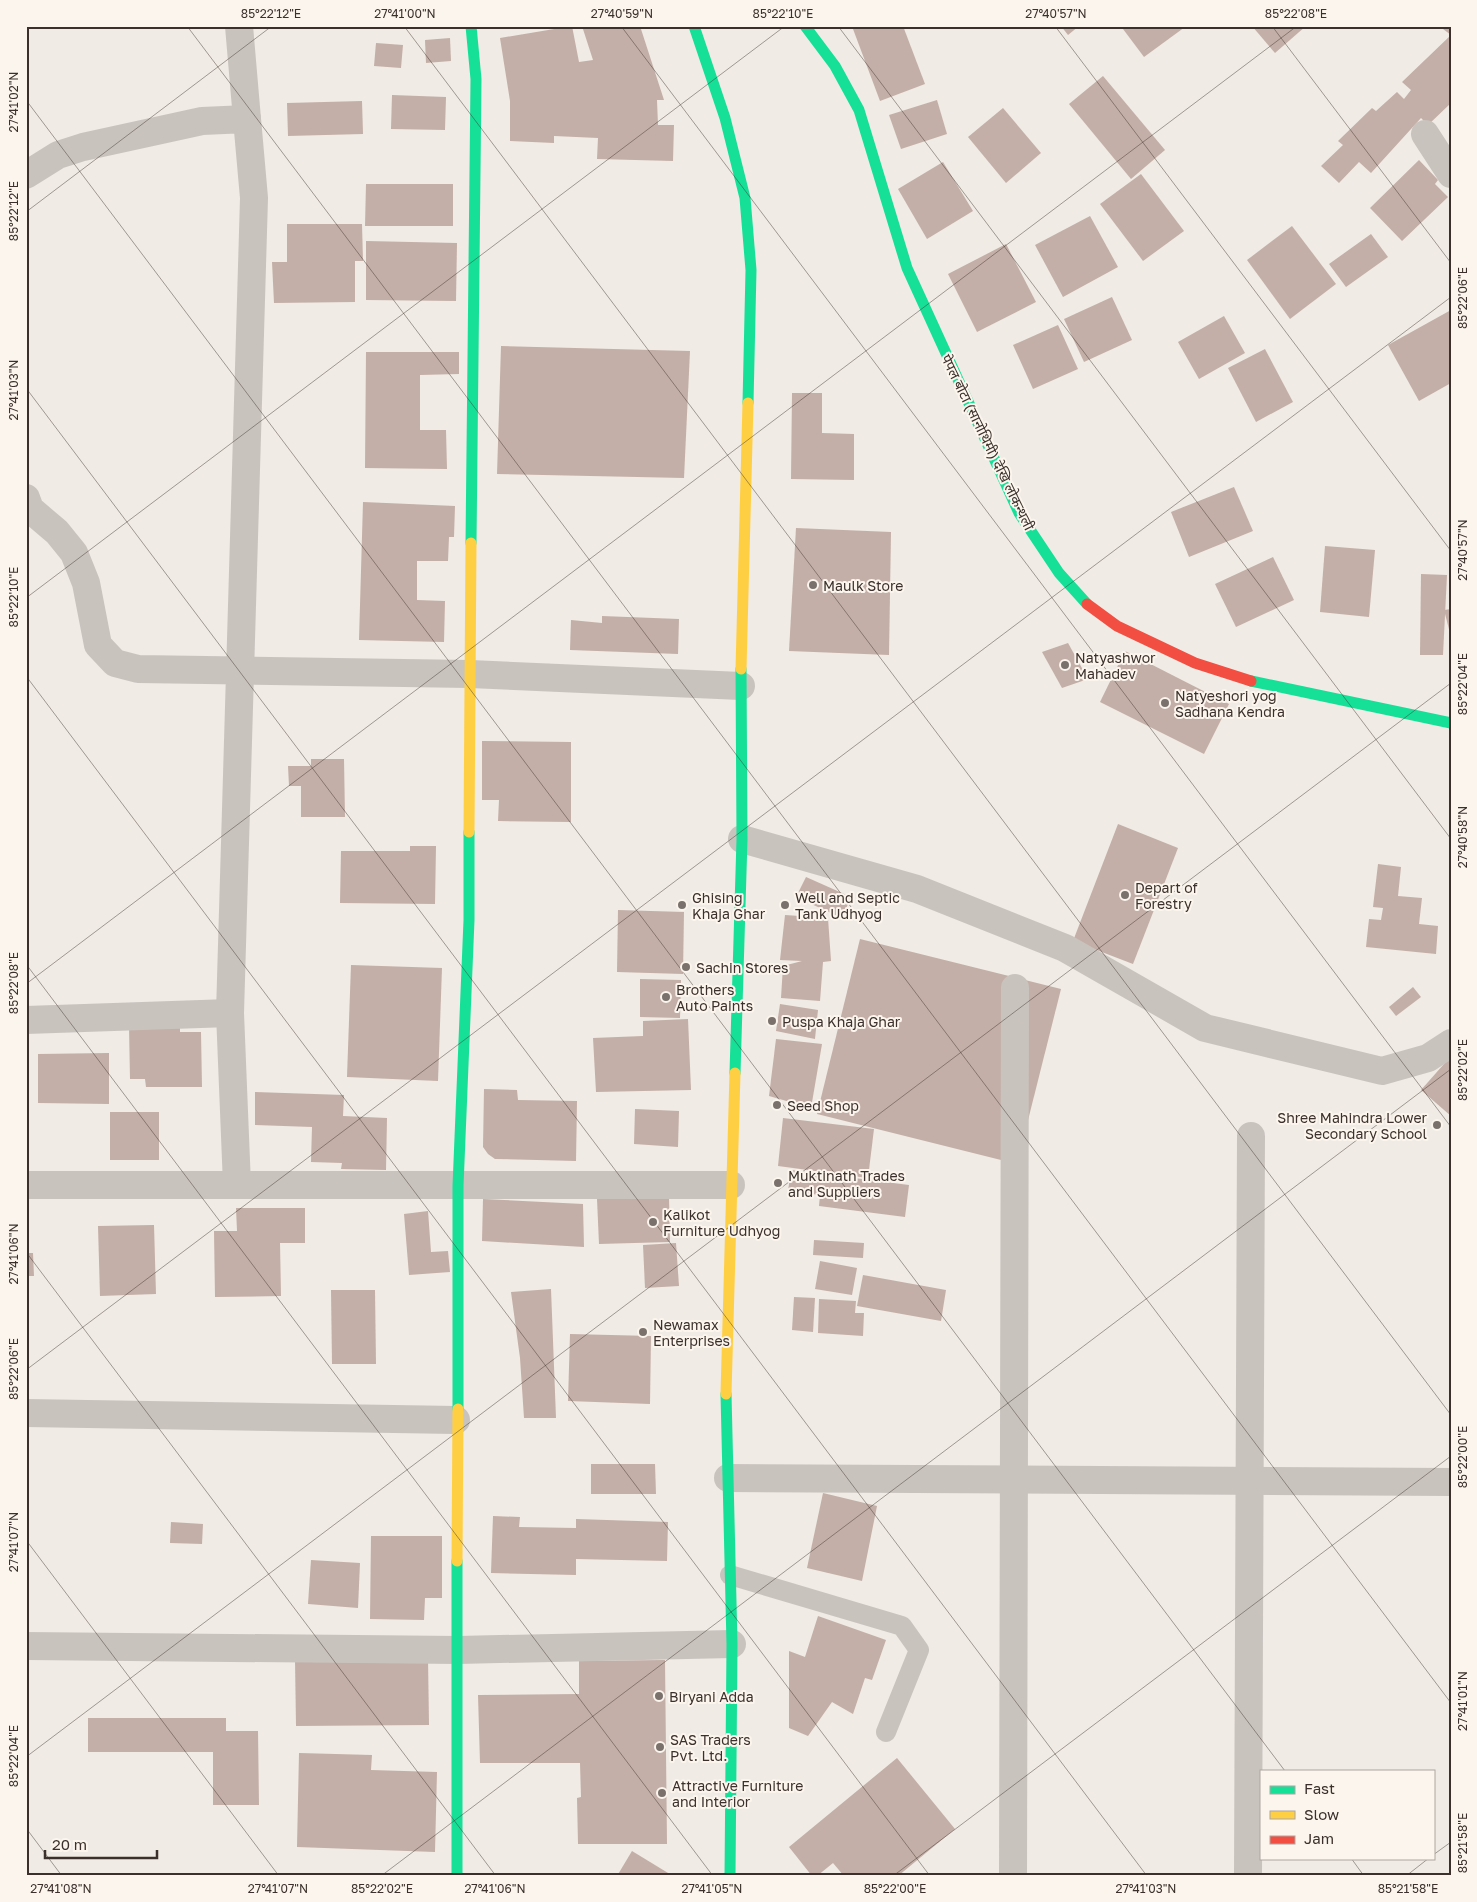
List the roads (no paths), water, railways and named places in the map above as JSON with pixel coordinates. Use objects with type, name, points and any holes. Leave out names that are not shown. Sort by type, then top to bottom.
[{"type":"main road","points":[[457,1876],[456,1420],[458,1186],[470,920],[470,674],[476,89],[471,26]]},
{"type":"main road","points":[[694,26],[725,118],[745,198],[751,270],[741,686],[742,839],[726,1372],[732,1644],[730,1876]]},
{"type":"main road","name":"पेपल बोटा (सानोथिमी) देखि लोकन्थली","points":[[805,26],[850,87],[859,110],[907,268],[1019,513],[1059,573],[1087,604],[1117,626],[1195,663],[1246,680],[1451,723]]},
{"type":"street","points":[[237,1185],[230,1013],[254,198],[239,26]]},
{"type":"street","points":[[26,175],[58,155],[83,147],[202,121],[247,119]]},
{"type":"street","points":[[1425,134],[1451,174]]},
{"type":"street","points":[[26,498],[30,509],[57,532],[74,553],[86,582],[98,645],[115,663],[138,669],[470,674],[741,686]]},
{"type":"street","points":[[742,839],[917,889],[1064,948],[1205,1028],[1382,1071],[1428,1058],[1451,1043]]},
{"type":"street","points":[[1013,1876],[1015,988]]},
{"type":"street","points":[[26,1020],[230,1013]]},
{"type":"street","points":[[1248,1876],[1251,1136]]},
{"type":"street","points":[[26,1185],[731,1186]]},
{"type":"street","points":[[26,1413],[456,1420]]},
{"type":"street","points":[[728,1478],[1451,1482]]},
{"type":"street","points":[[26,1646],[458,1650],[732,1644]]},
{"type":"lane","points":[[730,1575],[902,1626],[919,1650],[886,1732]]},
{"type":"place","name":"Maulk Store","points":[[813,585]]},
{"type":"place","name":"Natyashwor Mahadev","points":[[1065,665]]},
{"type":"place","name":"Natyeshori yog Sadhana Kendra","points":[[1165,703]]},
{"type":"place","name":"Depart of Forestry","points":[[1125,895]]},
{"type":"place","name":"Ghising Khaja Ghar","points":[[682,905]]},
{"type":"place","name":"Well and Septic Tank Udhyog","points":[[785,905]]},
{"type":"place","name":"Sachin Stores","points":[[686,967]]},
{"type":"place","name":"Brothers Auto Paints","points":[[666,997]]},
{"type":"place","name":"Puspa Khaja Ghar","points":[[772,1021]]},
{"type":"place","name":"Seed Shop","points":[[777,1105]]},
{"type":"place","name":"Shree Mahindra Lower Secondary School","points":[[1437,1125]]},
{"type":"place","name":"Muktinath Trades and Suppliers","points":[[778,1183]]},
{"type":"place","name":"Kalikot Furniture Udhyog","points":[[653,1222]]},
{"type":"place","name":"Newamax Enterprises","points":[[643,1332]]},
{"type":"place","name":"Biryani Adda","points":[[659,1696]]},
{"type":"place","name":"SAS Traders Pvt. Ltd.","points":[[660,1747]]},
{"type":"place","name":"Attractive Furniture and Interior","points":[[662,1793]]}]
